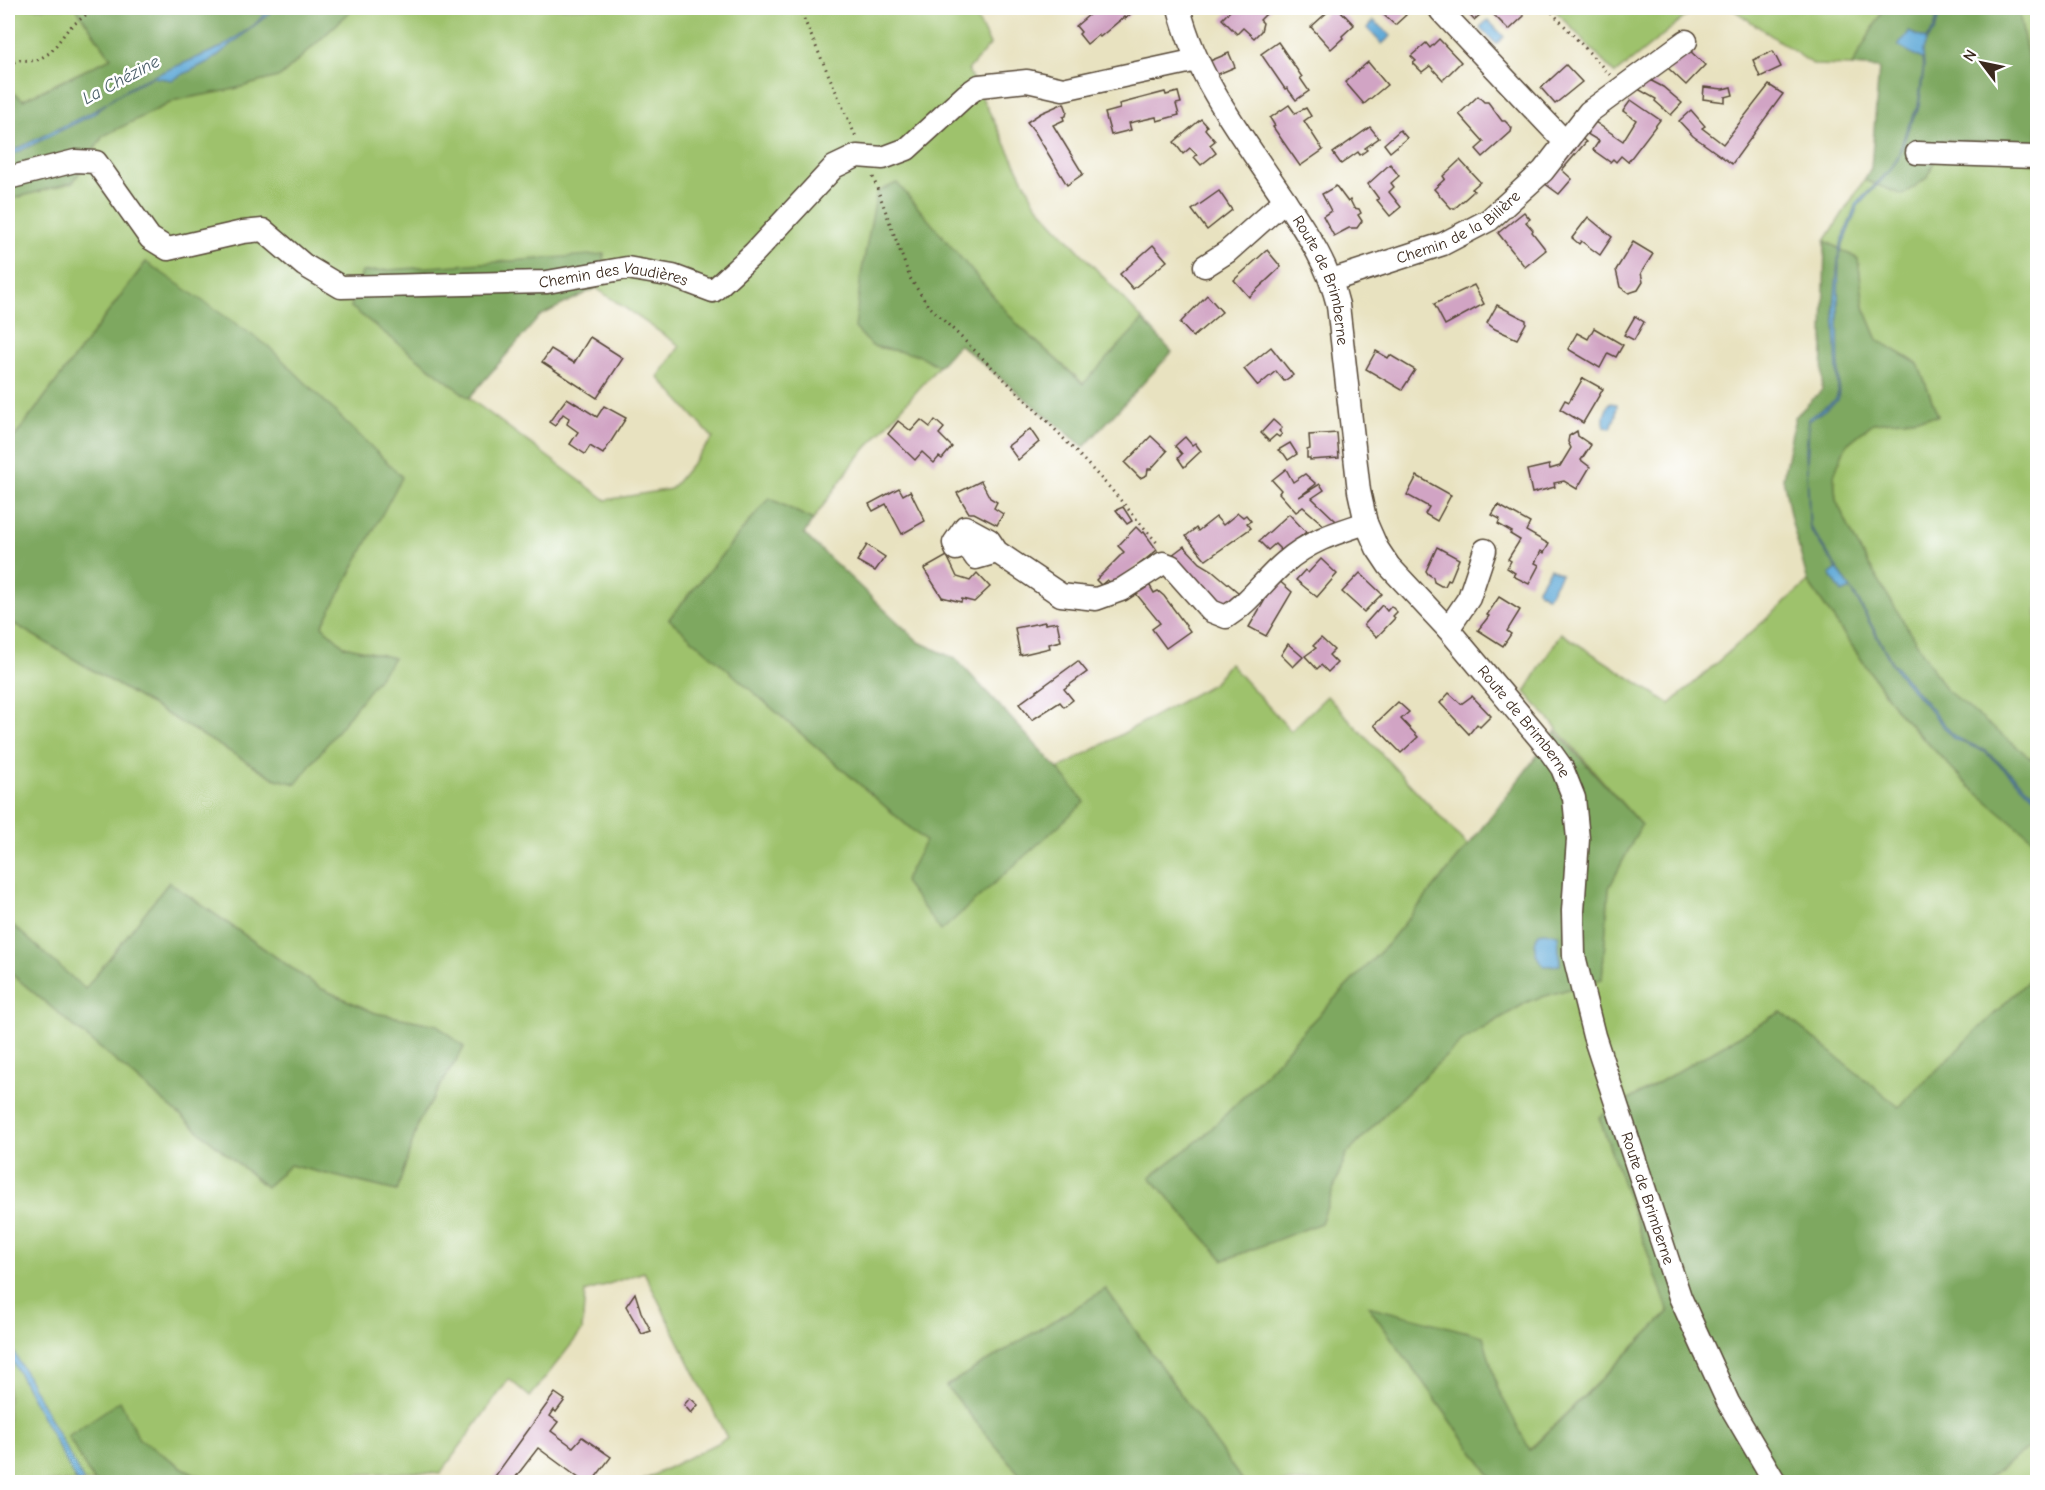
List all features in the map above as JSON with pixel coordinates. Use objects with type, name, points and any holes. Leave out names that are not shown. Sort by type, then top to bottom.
[{"type":"street","name":"Route de Brimberne","points":[[1179,8],[1184,29],[1215,96],[1317,249],[1332,280],[1338,305],[1359,491],[1366,523],[1377,548],[1389,566],[1448,629],[1562,768],[1574,798],[1578,839],[1573,911],[1574,956],[1594,1036],[1680,1297],[1728,1402],[1775,1482]]},
{"type":"street","points":[[1441,8],[1441,11],[1565,142]]},
{"type":"street","name":"Chemin de la Bilière","points":[[1332,280],[1443,244],[1489,220],[1543,171],[1589,112],[1686,41]]},
{"type":"street","name":"Chemin des Vaudières","points":[[8,178],[75,160],[96,162],[150,238],[168,249],[243,232],[262,231],[304,265],[341,287],[547,282],[627,268],[673,276],[713,291],[754,253],[834,168],[857,156],[883,158],[906,149],[979,86],[1027,81],[1063,89],[1197,60]]},
{"type":"street","points":[[1917,153],[2035,157],[2037,160]]},
{"type":"street","points":[[1205,266],[1227,252],[1285,200]]},
{"type":"street","points":[[997,552],[1061,595],[1095,599],[1121,590],[1163,563],[1171,566],[1211,611],[1226,617],[1239,609],[1284,563],[1319,538],[1366,523]]},
{"type":"street","points":[[1448,629],[1469,598],[1485,550]]},
{"type":"path","points":[[8,64],[20,60],[36,61],[51,52],[69,28],[87,14],[102,8]]},
{"type":"path","points":[[799,8],[865,157],[910,278],[927,304],[1048,422],[1110,488],[1166,553]]},
{"type":"path","points":[[1548,8],[1621,87]]},
{"type":"path","points":[[327,1482],[412,1478],[428,1482]]},
{"type":"green space","points":[[8,8],[76,8],[111,58],[22,100],[8,88]]},
{"type":"green space","points":[[76,8],[354,8],[281,76],[230,90],[176,100],[103,136],[73,182],[8,200],[8,88],[23,100],[111,58]]},
{"type":"green space","points":[[354,8],[972,8],[990,45],[968,70],[1036,204],[1143,320],[1084,384],[1018,325],[872,346],[919,355],[939,366],[854,462],[813,520],[769,498],[669,619],[925,841],[1084,803],[1058,769],[1213,684],[1229,663],[1291,731],[1327,696],[1468,846],[1385,947],[1305,1029],[1265,1075],[1204,1136],[1150,1177],[1224,1260],[1321,1223],[1346,1155],[1399,1100],[1462,1041],[1529,1001],[1602,979],[1609,888],[1641,825],[1525,692],[1561,633],[1670,704],[1808,582],[1897,711],[1969,786],[2038,843],[2037,972],[1899,1108],[1781,1012],[1599,1117],[1669,1312],[1529,1450],[1497,1387],[1483,1336],[1369,1307],[1495,1482],[1243,1482],[1106,1289],[946,1386],[1026,1482],[640,1482],[727,1438],[644,1272],[585,1292],[582,1331],[530,1397],[509,1379],[440,1474],[415,1472],[346,1475],[290,1482],[211,1482],[183,1468],[139,1439],[68,1436],[94,1482],[8,1482],[8,971],[266,1187],[290,1165],[397,1191],[419,1121],[464,1048],[437,1025],[375,1013],[320,988],[169,882],[85,990],[8,921],[8,620],[276,779],[393,658],[343,646],[322,627],[146,262],[8,446],[8,200],[73,182],[103,136],[176,100],[230,90],[281,76]],"holes":[[[604,254],[596,288],[680,346],[658,377],[713,438],[671,489],[606,500],[351,307]]]},
{"type":"green space","points":[[1553,8],[1696,8],[1615,74]]},
{"type":"green space","points":[[1731,8],[1884,8],[1852,66],[1814,65]]},
{"type":"green space","points":[[1884,8],[2018,8],[2037,91],[2037,143],[1942,140],[1928,177],[1903,195],[1864,180],[1871,168],[1879,68],[1852,66]]},
{"type":"green space","points":[[2018,8],[2037,8],[2037,91],[2028,59]]},
{"type":"green space","points":[[1942,140],[2037,143],[2037,763],[1945,690],[1859,549],[1836,500],[1834,475],[1846,445],[1873,423],[1938,416],[1918,364],[1878,340],[1864,307],[1858,259],[1825,241],[1864,180],[1903,195],[1928,177]]},
{"type":"green space","points":[[897,183],[1018,325],[1083,384],[1143,320],[1172,352],[1084,447],[959,344],[939,366],[918,355],[872,346],[855,328],[861,275],[877,192]]},
{"type":"green space","points":[[1825,241],[1858,259],[1864,307],[1878,340],[1918,364],[1938,416],[1873,423],[1846,445],[1834,475],[1836,500],[1859,549],[1945,689],[2037,763],[2037,843],[1969,786],[1897,711],[1808,582],[1791,519],[1783,478],[1795,417],[1822,390]]},
{"type":"green space","points":[[604,254],[596,288],[540,316],[469,398],[351,307],[362,272]]},
{"type":"green space","points":[[146,262],[268,346],[402,477],[322,626],[344,646],[394,658],[296,784],[276,779],[8,620],[8,446]]},
{"type":"green space","points":[[769,498],[813,520],[804,534],[919,642],[956,659],[1058,769],[1085,802],[941,931],[904,882],[925,841],[669,619]]},
{"type":"green space","points":[[1556,731],[1641,825],[1609,888],[1602,979],[1529,1001],[1462,1041],[1399,1100],[1346,1155],[1321,1223],[1224,1260],[1150,1177],[1204,1136],[1265,1075],[1305,1029],[1385,947],[1468,846]]},
{"type":"green space","points":[[169,882],[320,988],[375,1013],[437,1025],[464,1047],[419,1121],[397,1191],[290,1165],[266,1187],[8,971],[8,921],[85,989]]},
{"type":"green space","points":[[2037,972],[2037,1442],[1982,1482],[1495,1482],[1368,1306],[1483,1336],[1497,1387],[1530,1450],[1669,1312],[1599,1117],[1781,1012],[1899,1107]]},
{"type":"green space","points":[[1106,1289],[1243,1482],[1026,1482],[946,1386]]},
{"type":"green space","points":[[120,1401],[139,1439],[183,1468],[211,1482],[94,1482],[68,1436]]},
{"type":"green space","points":[[2037,1442],[2037,1482],[1982,1482]]},
{"type":"water","points":[[271,8],[276,8],[212,60],[172,80],[152,77],[123,92],[139,82],[222,47],[254,25]]},
{"type":"water","points":[[1939,8],[1941,8],[1935,31],[1927,40],[1923,50],[1924,67],[1919,107],[1908,129],[1898,159],[1889,172],[1858,206],[1839,254],[1839,395],[1838,400],[1809,421],[1807,468],[1810,526],[1851,589],[1842,593],[1830,574],[1837,569],[1810,529],[1806,450],[1809,418],[1836,399],[1838,392],[1834,307],[1839,249],[1856,204],[1889,171],[1898,156],[1907,128],[1918,106],[1923,70],[1922,59],[1898,46],[1909,32],[1926,39],[1934,29]]},
{"type":"water","points":[[1488,20],[1504,37],[1496,44],[1480,27]]},
{"type":"water","points":[[1374,21],[1391,36],[1382,44],[1367,28]]},
{"type":"water","points":[[109,102],[94,114],[8,157],[8,153]]},
{"type":"water","points":[[1609,403],[1617,404],[1611,428],[1604,427],[1604,416]]},
{"type":"water","points":[[1550,568],[1561,574],[1548,597],[1537,590]]},
{"type":"water","points":[[1852,590],[1893,664],[1955,737],[1986,751],[2037,796],[2037,799],[1985,752],[1954,739],[1895,670]]},
{"type":"water","points":[[1539,933],[1558,935],[1560,965],[1544,966],[1536,954],[1537,937]]},
{"type":"water","points":[[8,1341],[84,1482],[77,1482],[8,1353]]},
{"type":"building","points":[[1097,8],[1129,8],[1133,12],[1087,44],[1076,26]]},
{"type":"building","points":[[1233,8],[1272,8],[1260,20],[1263,23],[1261,31],[1254,38],[1243,28],[1237,34],[1222,19]]},
{"type":"building","points":[[1332,8],[1338,8],[1354,25],[1331,49],[1311,27]]},
{"type":"building","points":[[1376,8],[1410,8],[1395,25]]},
{"type":"building","points":[[1463,8],[1488,8],[1474,20]]},
{"type":"building","points":[[1491,8],[1516,8],[1524,16],[1509,30],[1494,15],[1496,13]]},
{"type":"building","points":[[1439,39],[1461,62],[1443,80],[1430,66],[1422,72],[1413,63],[1416,61],[1411,56],[1426,43],[1430,48]]},
{"type":"building","points":[[1278,42],[1309,91],[1296,100],[1287,88],[1285,89],[1261,54]]},
{"type":"building","points":[[1687,48],[1705,65],[1686,85],[1668,68]]},
{"type":"building","points":[[1773,51],[1781,67],[1760,77],[1753,60]]},
{"type":"building","points":[[1229,53],[1235,67],[1216,75],[1210,61]]},
{"type":"building","points":[[1368,62],[1387,85],[1364,104],[1345,82]]},
{"type":"building","points":[[1566,65],[1582,82],[1555,104],[1541,88]]},
{"type":"building","points":[[1644,77],[1663,87],[1682,103],[1671,115],[1655,101],[1656,99],[1638,89]]},
{"type":"building","points":[[1769,85],[1783,94],[1732,164],[1693,136],[1679,121],[1691,110],[1705,126],[1702,128],[1723,144]]},
{"type":"building","points":[[1704,87],[1723,89],[1731,87],[1733,95],[1725,97],[1725,102],[1703,99]]},
{"type":"building","points":[[1165,92],[1166,95],[1178,92],[1181,103],[1176,104],[1179,115],[1157,121],[1156,117],[1129,123],[1131,130],[1111,135],[1105,113],[1120,109],[1119,104]]},
{"type":"building","points":[[1478,96],[1484,102],[1488,102],[1502,121],[1512,128],[1511,132],[1483,157],[1476,149],[1484,142],[1459,114]]},
{"type":"building","points":[[1631,100],[1660,120],[1628,162],[1621,156],[1616,162],[1613,159],[1610,162],[1593,150],[1599,141],[1577,128],[1589,118],[1623,141],[1636,120],[1623,111]]},
{"type":"building","points":[[1064,103],[1067,111],[1066,116],[1063,117],[1064,120],[1053,125],[1083,174],[1067,185],[1027,122]]},
{"type":"building","points":[[1289,105],[1295,113],[1306,108],[1311,116],[1304,121],[1323,150],[1300,166],[1273,127],[1275,126],[1270,118]]},
{"type":"building","points":[[1201,119],[1207,126],[1205,129],[1215,141],[1210,145],[1216,153],[1201,165],[1194,157],[1197,155],[1190,148],[1183,154],[1174,142]]},
{"type":"building","points":[[1370,127],[1379,138],[1365,148],[1367,150],[1360,155],[1358,152],[1341,164],[1333,153]]},
{"type":"building","points":[[1400,130],[1407,138],[1390,152],[1384,144]]},
{"type":"building","points":[[1576,133],[1586,142],[1562,170],[1572,179],[1559,194],[1540,180]]},
{"type":"building","points":[[1460,160],[1480,182],[1472,189],[1474,191],[1455,208],[1451,208],[1434,189],[1445,179],[1443,176]]},
{"type":"building","points":[[1390,164],[1399,176],[1391,183],[1394,187],[1389,192],[1401,207],[1390,216],[1368,184]]},
{"type":"building","points":[[1336,186],[1348,202],[1350,200],[1354,208],[1359,209],[1361,213],[1358,215],[1362,221],[1357,228],[1349,228],[1334,236],[1323,216],[1331,211],[1322,194]]},
{"type":"building","points":[[1219,191],[1232,210],[1207,230],[1192,210]]},
{"type":"building","points":[[1524,212],[1530,219],[1526,222],[1546,250],[1525,267],[1498,233]]},
{"type":"building","points":[[1588,217],[1612,237],[1600,255],[1581,241],[1579,244],[1572,238]]},
{"type":"building","points":[[1633,242],[1653,254],[1641,273],[1643,282],[1638,290],[1629,293],[1620,287],[1616,270]]},
{"type":"building","points":[[1153,245],[1167,261],[1133,289],[1120,274]]},
{"type":"building","points":[[1267,250],[1281,267],[1249,297],[1234,280]]},
{"type":"building","points":[[1474,285],[1484,304],[1445,325],[1434,304]]},
{"type":"building","points":[[1207,295],[1222,312],[1193,337],[1180,323]]},
{"type":"building","points":[[1497,305],[1526,320],[1517,339],[1487,323]]},
{"type":"building","points":[[1635,316],[1644,322],[1634,340],[1624,335]]},
{"type":"building","points":[[1594,328],[1623,345],[1616,357],[1608,353],[1600,368],[1568,349],[1577,333],[1588,339]]},
{"type":"building","points":[[590,337],[623,358],[597,398],[542,362],[551,349],[574,363]]},
{"type":"building","points":[[1271,347],[1293,375],[1284,381],[1276,371],[1258,386],[1244,369]]},
{"type":"building","points":[[1376,351],[1388,358],[1390,355],[1415,370],[1402,390],[1366,369]]},
{"type":"building","points":[[1583,378],[1603,389],[1583,423],[1560,409],[1565,400],[1569,402]]},
{"type":"building","points":[[567,398],[597,417],[604,406],[626,418],[603,454],[590,446],[585,454],[570,444],[578,432],[567,424],[569,418],[563,414],[555,426],[549,422]]},
{"type":"building","points":[[921,420],[930,427],[935,420],[944,428],[939,434],[952,447],[942,459],[939,457],[934,463],[922,452],[915,460],[888,434],[898,421],[911,431]]},
{"type":"building","points":[[1273,420],[1282,428],[1279,431],[1282,434],[1279,437],[1276,435],[1269,441],[1261,433]]},
{"type":"building","points":[[1030,429],[1039,442],[1018,460],[1008,446]]},
{"type":"building","points":[[1577,431],[1578,436],[1591,445],[1581,460],[1590,467],[1577,489],[1564,481],[1554,483],[1555,487],[1532,493],[1527,470],[1549,465],[1550,469],[1560,466],[1571,448],[1568,442],[1569,436]]},
{"type":"building","points":[[1337,433],[1339,458],[1310,460],[1307,458],[1307,450],[1310,449],[1309,435]]},
{"type":"building","points":[[1151,436],[1167,451],[1151,469],[1148,469],[1147,475],[1140,478],[1125,463]]},
{"type":"building","points":[[1185,437],[1192,445],[1195,443],[1201,451],[1184,467],[1178,458],[1182,454],[1175,446]]},
{"type":"building","points":[[1290,443],[1297,454],[1288,460],[1278,450]]},
{"type":"building","points":[[1286,469],[1293,482],[1305,474],[1316,484],[1299,497],[1320,484],[1324,490],[1312,498],[1336,521],[1327,528],[1303,507],[1296,512],[1279,493],[1281,490],[1272,480]]},
{"type":"building","points":[[1417,476],[1451,495],[1437,521],[1425,514],[1429,507],[1407,495]]},
{"type":"building","points":[[981,481],[990,498],[997,502],[994,508],[1003,514],[997,525],[974,513],[969,513],[957,493]]},
{"type":"building","points":[[899,488],[903,495],[910,491],[925,521],[902,534],[886,504],[873,511],[869,504]]},
{"type":"building","points":[[1498,505],[1530,523],[1526,531],[1549,544],[1544,553],[1541,551],[1535,563],[1539,565],[1529,584],[1513,576],[1515,573],[1507,568],[1511,561],[1508,559],[1520,540],[1498,524],[1500,519],[1492,515]]},
{"type":"building","points":[[1123,507],[1132,521],[1127,524],[1116,510]]},
{"type":"building","points":[[1238,513],[1243,517],[1246,515],[1251,521],[1247,523],[1251,528],[1206,560],[1186,536],[1196,528],[1198,531],[1216,517],[1223,525]]},
{"type":"building","points":[[1289,514],[1306,532],[1283,552],[1275,544],[1268,550],[1259,541]]},
{"type":"building","points":[[1136,527],[1142,533],[1144,532],[1157,550],[1114,585],[1107,580],[1101,585],[1096,580],[1124,552],[1118,546]]},
{"type":"building","points":[[867,545],[885,557],[875,571],[857,561]]},
{"type":"building","points":[[1184,546],[1200,563],[1239,593],[1224,608],[1202,590],[1172,555]]},
{"type":"building","points":[[1437,547],[1459,559],[1450,581],[1448,580],[1445,586],[1434,582],[1433,577],[1426,571]]},
{"type":"building","points":[[947,556],[957,577],[970,581],[977,573],[990,587],[974,602],[962,599],[961,602],[942,597],[924,569]]},
{"type":"building","points":[[1321,559],[1337,574],[1317,597],[1296,580],[1305,570],[1308,573]]},
{"type":"building","points":[[1360,573],[1382,594],[1364,612],[1342,592]]},
{"type":"building","points":[[1277,579],[1292,592],[1266,636],[1249,627]]},
{"type":"building","points":[[1147,581],[1154,593],[1158,591],[1164,596],[1190,631],[1166,648],[1152,629],[1160,623],[1133,590]]},
{"type":"building","points":[[1499,597],[1520,610],[1507,631],[1511,634],[1503,646],[1478,630]]},
{"type":"building","points":[[1382,605],[1387,611],[1391,606],[1397,612],[1393,616],[1395,618],[1377,637],[1364,625]]},
{"type":"building","points":[[1045,622],[1045,624],[1057,622],[1061,641],[1049,644],[1050,648],[1020,655],[1015,628]]},
{"type":"building","points":[[1321,638],[1334,650],[1329,655],[1337,663],[1328,672],[1321,665],[1317,669],[1305,656],[1316,648],[1313,646]]},
{"type":"building","points":[[1288,644],[1303,657],[1293,667],[1281,655]]},
{"type":"building","points":[[1078,661],[1087,672],[1064,689],[1073,700],[1064,707],[1060,702],[1032,720],[1019,704]]},
{"type":"building","points":[[1449,693],[1461,704],[1472,696],[1491,716],[1480,727],[1477,724],[1469,734],[1440,703]]},
{"type":"building","points":[[1398,702],[1409,712],[1401,719],[1418,737],[1401,753],[1374,725]]},
{"type":"building","points":[[635,1293],[641,1312],[651,1331],[642,1334],[626,1306]]},
{"type":"building","points":[[555,1393],[565,1400],[550,1416],[558,1422],[551,1431],[573,1447],[582,1437],[611,1457],[592,1482],[582,1482],[538,1448],[512,1482],[497,1482],[493,1479]]},
{"type":"building","points":[[690,1398],[698,1405],[691,1413],[684,1405]]},
{"type":"water label","name":"La Chézine","points":[[121,80]]}]
